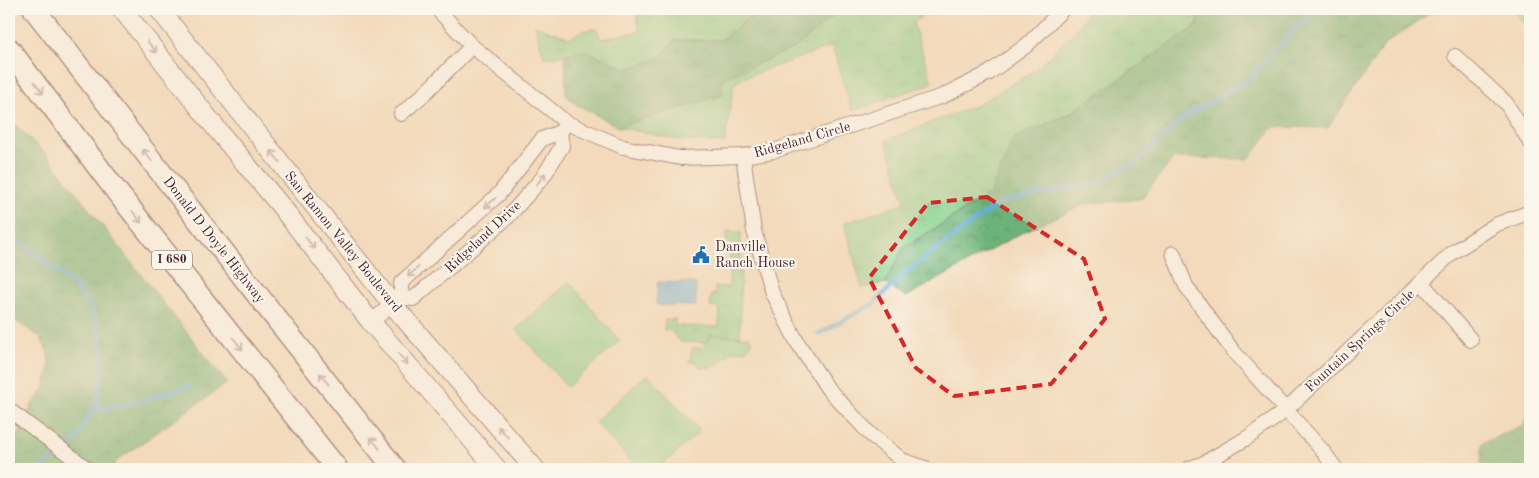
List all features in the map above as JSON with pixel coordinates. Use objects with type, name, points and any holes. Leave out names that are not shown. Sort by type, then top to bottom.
[{"type":"highway","name":"Donald D Doyle Highway","points":[[34,9],[395,469]]},
{"type":"highway","name":"I 680","points":[[9,49],[117,192],[337,469]]},
{"type":"main road","name":"San Ramon Valley Boulevard","points":[[122,9],[219,132],[280,205],[371,322],[497,469]]},
{"type":"main road","name":"San Ramon Valley Boulevard","points":[[159,9],[535,469]]},
{"type":"street","name":"Ridgeland Circle","points":[[437,9],[472,46],[563,127],[623,147],[680,158],[743,156],[773,151],[943,96],[989,73],[1027,45],[1063,9]]},
{"type":"street","points":[[401,114],[472,46]]},
{"type":"street","points":[[1455,56],[1506,103],[1530,142]]},
{"type":"street","name":"Ridgeland Drive","points":[[396,300],[413,300],[508,217],[543,177],[562,146],[563,127]]},
{"type":"street","name":"Ridgeland Drive","points":[[371,322],[396,300],[400,283],[499,194],[542,139],[563,127]]},
{"type":"street","points":[[743,156],[754,231],[759,249],[772,293],[797,342],[828,390],[900,464],[928,469]]},
{"type":"street","name":"Fountain Springs Circle","points":[[1188,469],[1204,463],[1247,438],[1285,411],[1452,253],[1495,225],[1530,212]]},
{"type":"street","points":[[1173,253],[1186,286],[1233,351],[1322,450],[1336,469]]},
{"type":"street","points":[[1422,283],[1471,340]]},
{"type":"street","points":[[9,410],[88,469]]},
{"type":"highlighted area","points":[[987,197],[1084,259],[1105,319],[1051,384],[954,396],[916,368],[869,278],[928,203]]},
{"type":"green space","points":[[635,9],[761,9],[721,40],[675,40],[658,59],[627,69],[587,51],[544,58],[535,25],[570,38],[582,31],[596,28],[601,39],[640,31]]},
{"type":"green space","points":[[761,9],[841,9],[796,47],[722,79],[722,95],[618,127],[576,104],[566,95],[565,55],[587,51],[627,69],[658,59],[675,40],[721,40]]},
{"type":"green space","points":[[841,9],[931,9],[913,23],[932,83],[852,111],[832,46],[743,78],[734,84],[725,143],[679,140],[618,127],[722,95],[722,79],[796,47]]},
{"type":"green space","points":[[1090,9],[1198,9],[1198,25],[1069,114],[1014,138],[990,194],[903,248],[885,283],[862,288],[844,223],[905,203],[886,140],[977,105],[1034,71],[1076,30]]},
{"type":"green space","points":[[1198,9],[1436,9],[1385,44],[1328,128],[1274,127],[1249,159],[1174,158],[1141,199],[1085,204],[1023,232],[906,297],[885,283],[903,248],[990,194],[1014,138],[1069,114],[1198,25]]},
{"type":"green space","points":[[1510,9],[1530,9],[1530,29]]},
{"type":"green space","points":[[9,119],[44,152],[227,383],[115,462],[116,469],[9,469],[9,449],[17,438],[31,406],[44,389],[50,366],[47,350],[40,337],[9,317]]},
{"type":"green space","points":[[727,231],[741,232],[740,336],[710,335],[706,343],[680,342],[670,330],[664,330],[665,320],[675,318],[675,326],[719,327],[720,308],[710,307],[711,295],[715,295],[715,287],[729,287],[730,244],[726,240]]},
{"type":"green space","points":[[569,282],[620,341],[567,387],[516,329]]},
{"type":"green space","points":[[710,335],[750,337],[753,342],[746,350],[732,351],[722,362],[715,366],[706,368],[700,367],[696,362],[689,362],[693,348],[704,348]]},
{"type":"green space","points":[[647,374],[700,431],[658,469],[638,469],[595,422]]},
{"type":"green space","points":[[1530,411],[1530,469],[1481,469],[1482,443],[1523,425]]},
{"type":"water","points":[[658,282],[695,283],[696,305],[656,304]]},
{"type":"waterway","points":[[818,334],[873,304],[902,276],[1001,202],[1098,182],[1137,162],[1181,119],[1249,79],[1314,9]]},
{"type":"waterway","points":[[9,234],[75,286],[92,308],[100,338],[103,367],[97,402],[77,438],[40,469]]},
{"type":"waterway","points":[[92,410],[129,404],[189,386]]},
{"type":"place","name":"Danville Ranch House","points":[[701,255]]}]
